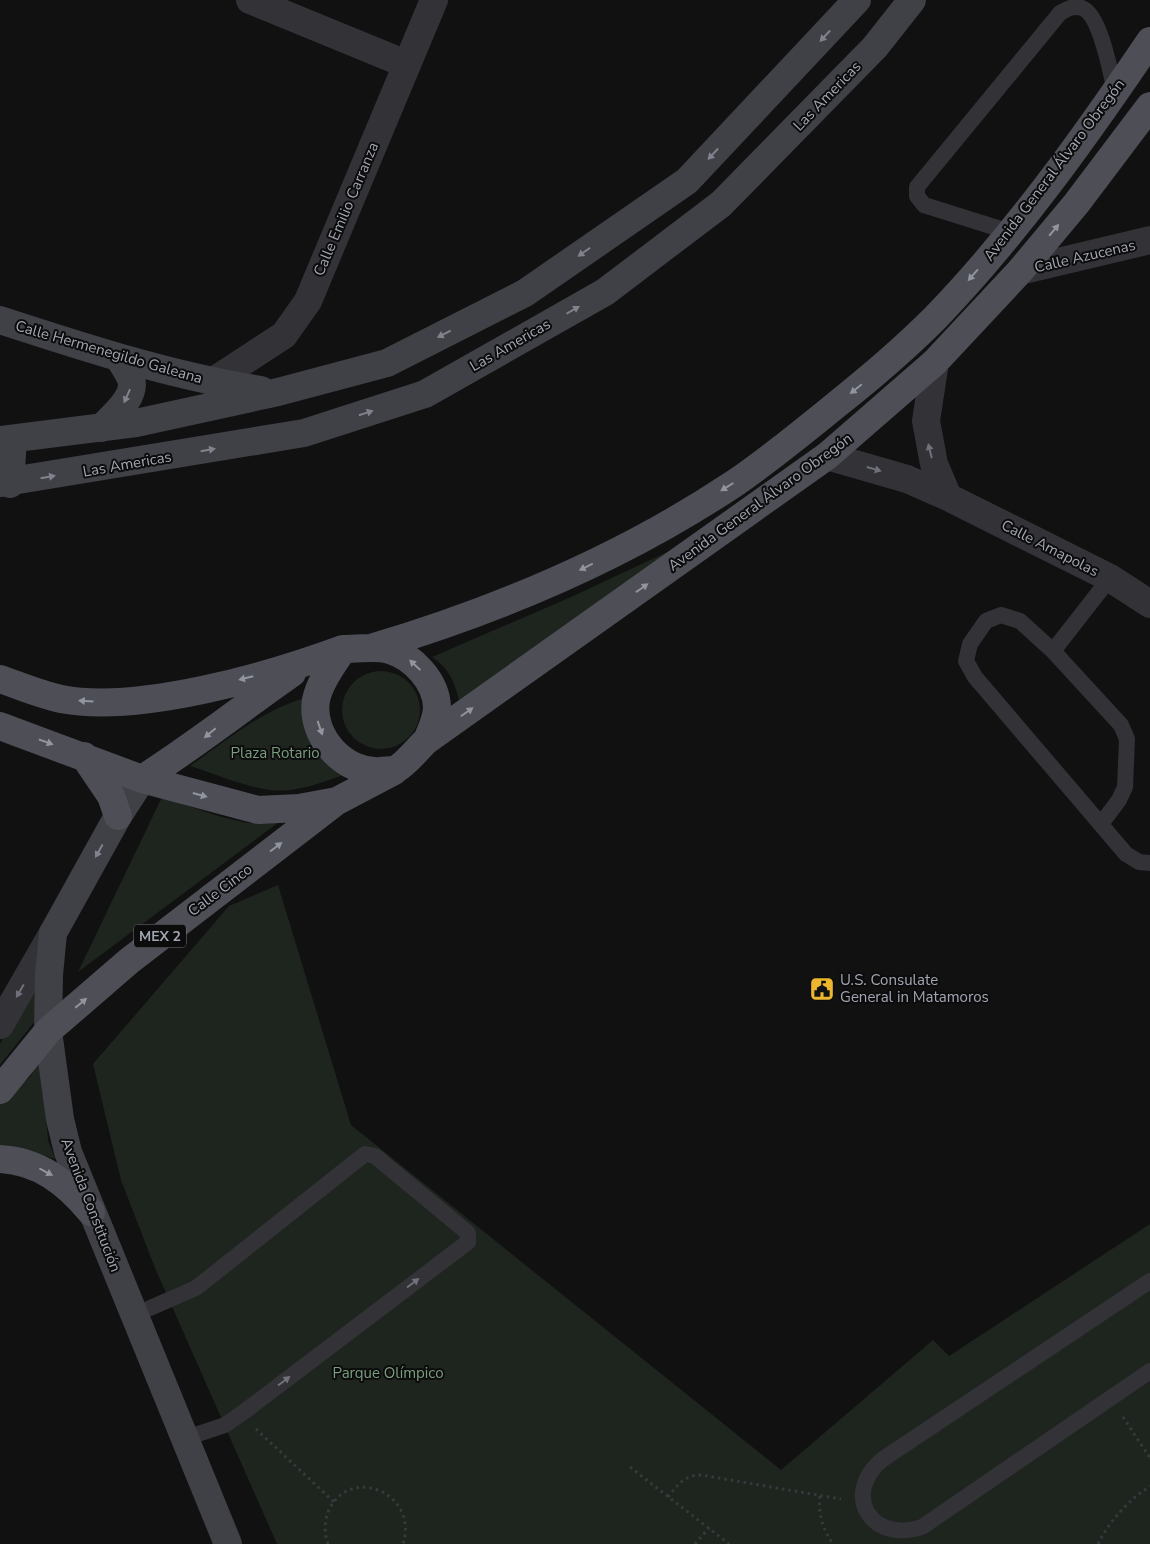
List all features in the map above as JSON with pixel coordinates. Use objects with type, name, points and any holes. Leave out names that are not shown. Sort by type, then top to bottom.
[{"type":"main road","name":"Las Americas","points":[[5,484],[304,433],[425,394],[605,292],[721,204],[875,47],[912,0]]},
{"type":"main road","points":[[5,484],[6,439],[136,423],[278,392],[387,363],[525,293],[687,181],[850,8],[875,47]]},
{"type":"main road","name":"Avenida General Álvaro Obregón","points":[[371,648],[443,627],[586,568],[698,506],[736,482],[803,432],[864,382],[933,319],[955,296],[1010,232],[1150,42]]},
{"type":"main road","name":"Avenida General Álvaro Obregón","points":[[427,740],[827,456],[935,362],[1020,271],[1076,204],[1150,106]]},
{"type":"main road","points":[[955,296],[979,317]]},
{"type":"main road","name":"Calle Hermenegildo Galeana","points":[[0,320],[119,358],[212,382],[278,392]]},
{"type":"main road","points":[[101,428],[120,410],[129,393],[132,381],[119,358]]},
{"type":"main road","points":[[803,432],[827,456]]},
{"type":"main road","points":[[0,679],[62,699],[92,701],[140,700],[201,690],[305,663],[343,649],[371,648],[389,650],[410,660],[424,673],[432,689],[437,706],[435,721],[427,740],[396,769],[337,801],[299,808],[258,810],[142,779],[0,726]]},
{"type":"main road","points":[[343,649],[322,682],[316,702],[317,722],[325,742],[338,756],[356,767],[376,771],[396,769]]},
{"type":"main road","points":[[142,779],[191,748],[220,724],[305,663]]},
{"type":"main road","points":[[84,756],[111,796],[118,816]]},
{"type":"main road","name":"Avenida Constitución","points":[[142,779],[118,816],[53,933],[49,975],[48,1031],[60,1119],[68,1152],[228,1544]]},
{"type":"main road","name":"Calle Cinco","points":[[0,1090],[48,1031],[150,943],[337,801]]},
{"type":"main road","points":[[0,1159],[35,1166],[57,1178],[75,1193],[91,1212]]},
{"type":"street","points":[[250,0],[406,64]]},
{"type":"street","name":"Calle Emilio Carranza","points":[[212,382],[284,335],[308,301],[434,0]]},
{"type":"street","name":"Calle Azucenas","points":[[1020,271],[1150,240]]},
{"type":"street","points":[[935,362],[926,421],[934,464],[948,497]]},
{"type":"street","name":"Calle Amapolas","points":[[827,456],[907,479],[948,497],[1110,578],[1150,604]]},
{"type":"street","points":[[0,1025],[53,933]]},
{"type":"lane","points":[[1010,232],[924,205],[917,196],[917,187],[1060,13],[1069,7],[1082,8],[1090,14],[1099,30],[1115,92]]},
{"type":"lane","points":[[1053,651],[1110,578]]},
{"type":"lane","points":[[1100,824],[1119,800],[1125,787],[1128,739],[1121,725],[1053,651],[1020,621],[1001,615],[986,621],[970,644],[966,661],[975,677],[1100,824],[1126,854],[1139,862],[1150,863]]},
{"type":"lane","points":[[134,1315],[196,1288],[365,1154],[375,1156],[468,1233],[468,1242],[245,1411],[225,1425],[186,1438]]},
{"type":"lane","points":[[1150,1281],[883,1458],[866,1477],[863,1502],[875,1523],[886,1530],[908,1532],[922,1527],[1150,1371]]},
{"type":"path","points":[[1110,1398],[1150,1458]]},
{"type":"path","points":[[254,1427],[334,1502]]},
{"type":"path","points":[[630,1467],[729,1544]]},
{"type":"path","points":[[668,1497],[677,1485],[692,1476],[863,1502]]},
{"type":"path","points":[[1098,1544],[1119,1511],[1150,1486]]},
{"type":"path","points":[[328,1544],[325,1529],[326,1516],[334,1502],[340,1496],[352,1490],[365,1487],[378,1489],[389,1495],[398,1504],[404,1516],[406,1529],[403,1544]]},
{"type":"path","points":[[820,1496],[820,1515],[826,1533],[833,1544]]},
{"type":"path","points":[[695,1544],[709,1528]]},
{"type":"green space","points":[[680,546],[459,701],[447,670],[432,657],[571,597]]},
{"type":"green space","points":[[381,671],[396,674],[408,683],[417,695],[420,710],[417,725],[408,737],[396,746],[381,749],[366,746],[354,737],[345,725],[342,710],[345,695],[354,683],[366,674]]},
{"type":"green space","name":"Plaza Rotario","points":[[305,698],[309,733],[316,752],[322,760],[343,775],[308,787],[280,791],[251,786],[190,766],[259,718],[289,703]]},
{"type":"green space","points":[[162,797],[218,816],[247,823],[279,822],[78,972]]},
{"type":"green space","name":"Parque Olímpico","points":[[278,885],[351,1125],[781,1470],[933,1340],[949,1356],[1150,1224],[1150,1544],[277,1544],[155,1268],[121,1180],[93,1064],[229,906]]},
{"type":"green space","points":[[37,978],[39,1016],[0,1065],[0,1044]]},
{"type":"green space","points":[[41,1057],[48,1140],[55,1159],[21,1148],[0,1145],[0,1105],[30,1077]]},
{"type":"place","name":"U.S. Consulate General in Matamoros","points":[[822,989]]}]
